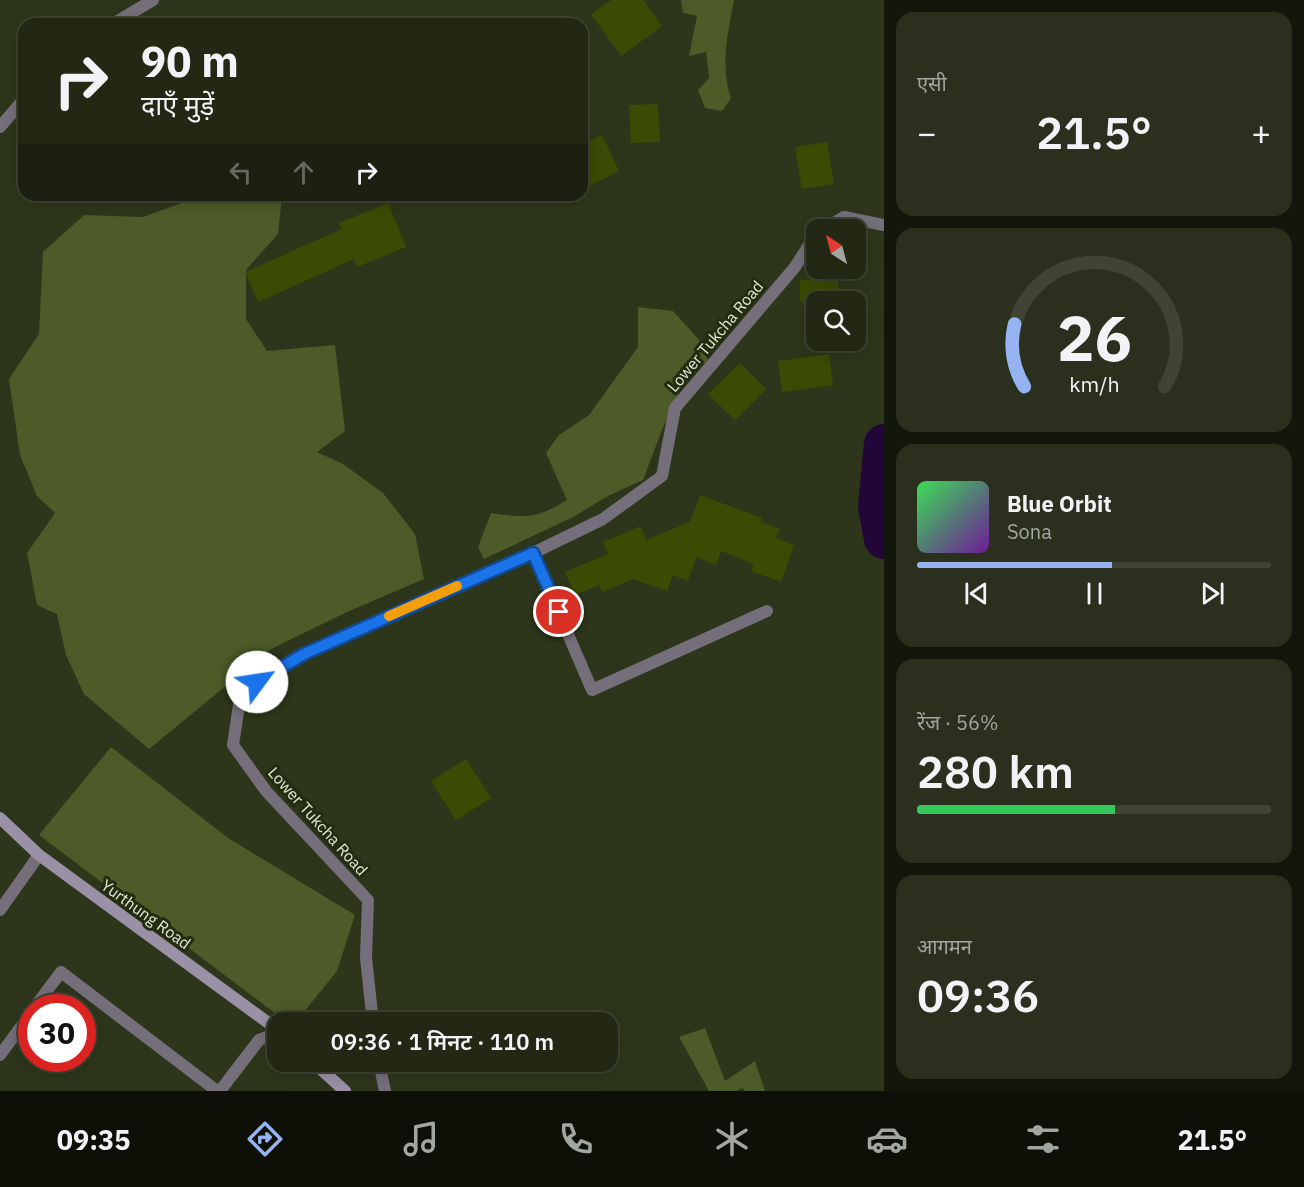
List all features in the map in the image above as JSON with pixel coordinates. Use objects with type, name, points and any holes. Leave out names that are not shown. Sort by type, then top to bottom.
[{"type":"main road","name":"Yurthung Road","points":[[0,818],[39,855],[267,1024]]},
{"type":"main road","points":[[324,1072],[345,1091]]},
{"type":"street","points":[[123,18],[153,0]]},
{"type":"street","points":[[0,127],[18,106]]},
{"type":"street","points":[[866,221],[884,225]]},
{"type":"street","name":"Lower Tukcha Road","points":[[372,1012],[366,957],[368,900],[266,791],[233,745],[241,692],[304,654],[533,553],[603,519],[662,476],[675,408],[795,267],[806,250]]},
{"type":"street","points":[[533,553],[592,690],[767,611]]},
{"type":"street","points":[[0,910],[39,855]]},
{"type":"street","points":[[44,994],[61,972],[90,994]]},
{"type":"street","points":[[96,998],[219,1091],[259,1040],[267,1037]]},
{"type":"street","points":[[0,1055],[18,1031]]},
{"type":"street","points":[[381,1072],[385,1091]]},
{"type":"green space","points":[[681,0],[734,0],[726,61],[731,98],[722,111],[705,108],[698,90],[709,78],[706,52],[689,56],[697,16],[683,13]]},
{"type":"green space","points":[[187,201],[281,201],[278,234],[246,270],[246,319],[267,351],[335,345],[345,431],[317,452],[343,464],[383,493],[415,534],[424,579],[347,612],[271,649],[149,749],[84,694],[66,655],[57,614],[37,605],[27,553],[55,513],[37,496],[20,455],[9,379],[39,334],[43,252],[84,215],[143,217]]},
{"type":"green space","points":[[638,307],[673,311],[699,340],[708,360],[683,384],[663,427],[643,480],[606,497],[575,516],[484,559],[478,547],[491,513],[531,516],[547,511],[567,500],[546,453],[559,435],[589,415],[638,347]]},
{"type":"green space","points":[[111,747],[228,838],[355,915],[337,971],[304,1012],[273,1012],[39,835]]},
{"type":"green space","points":[[705,1028],[725,1081],[755,1061],[765,1091],[745,1091],[742,1088],[737,1091],[709,1091],[679,1037]]},
{"type":"building","points":[[611,0],[643,0],[662,26],[621,56],[591,14]]},
{"type":"building","points":[[658,104],[660,142],[631,143],[629,105]]},
{"type":"building","points":[[602,135],[619,171],[588,187],[588,142]]},
{"type":"building","points":[[827,142],[834,184],[802,189],[795,147]]},
{"type":"building","points":[[388,203],[406,247],[357,267],[354,259],[258,302],[245,272],[342,229],[339,223]]},
{"type":"building","points":[[838,279],[839,291],[806,291],[806,302],[800,302],[800,280]]},
{"type":"building","points":[[829,354],[833,385],[782,392],[778,361]]},
{"type":"building","points":[[740,363],[766,389],[735,420],[708,394]]},
{"type":"building","points":[[700,495],[762,518],[761,522],[780,529],[776,538],[794,545],[781,582],[751,571],[754,564],[721,551],[716,565],[696,557],[688,581],[673,575],[667,591],[633,579],[602,592],[599,585],[575,595],[565,572],[608,554],[603,542],[641,526],[646,540],[690,522]]},
{"type":"building","points":[[466,759],[491,798],[456,820],[431,781]]},
{"type":"waterway","points":[[884,444],[878,506],[884,539]]},
{"type":"slow traffic","points":[[389,616],[457,586]]},
{"type":"route","points":[[257,682],[304,654],[533,553],[559,612]]}]
